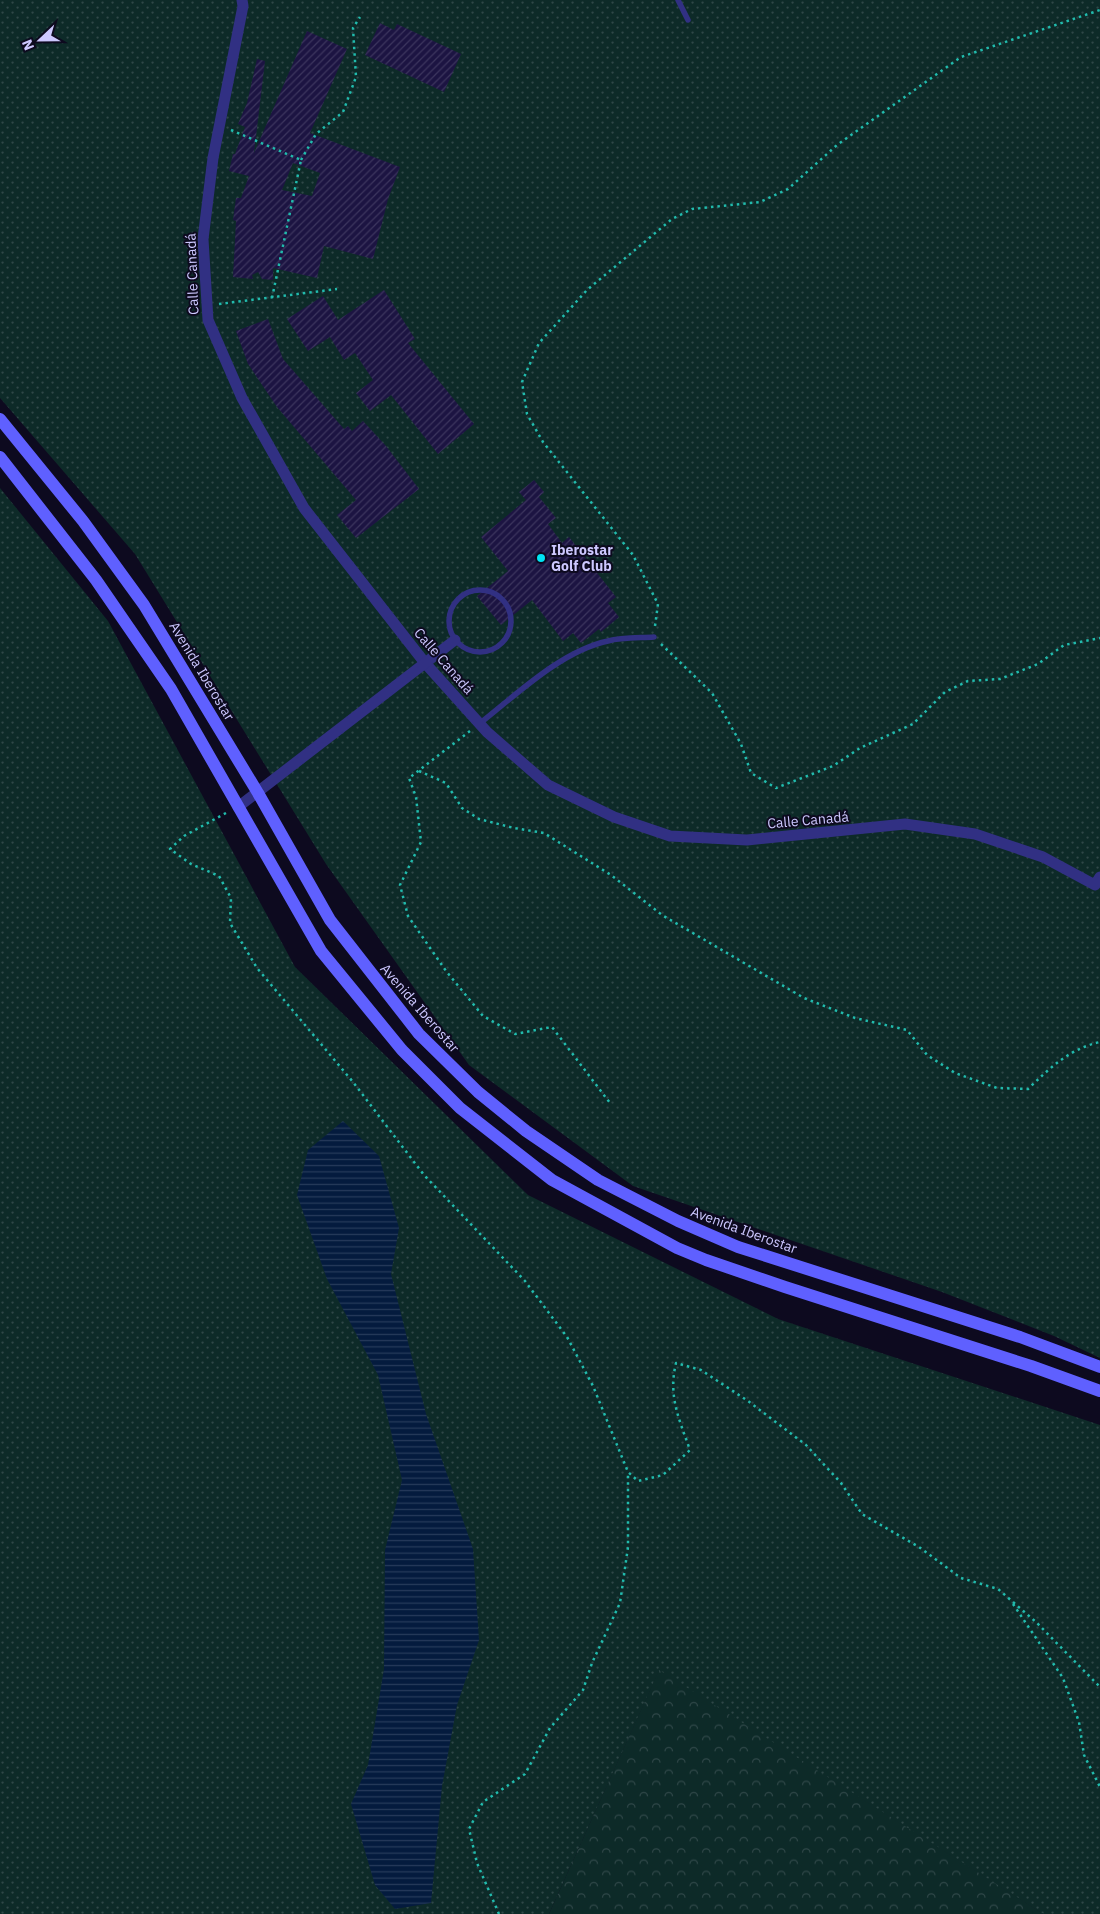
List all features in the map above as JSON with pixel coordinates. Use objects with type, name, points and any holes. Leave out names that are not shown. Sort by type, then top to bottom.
[{"type":"street","name":"Calle Canadá","points":[[242,0],[243,6],[234,62],[213,158],[203,239],[208,320],[242,398],[304,508],[425,663],[479,724],[548,785],[614,817],[670,836],[747,840],[905,824],[975,834],[1043,857],[1095,885],[1100,877]]},
{"type":"street","name":"Avenida Iberostar","points":[[0,419],[83,521],[144,605],[258,792],[330,920],[419,1034],[478,1092],[542,1142],[598,1180],[678,1221],[738,1247],[1020,1338],[1100,1367]]},
{"type":"street","points":[[0,457],[134,632],[171,689],[321,951],[402,1050],[460,1108],[552,1180],[677,1248],[706,1260],[1031,1366],[1100,1391]]},
{"type":"street","points":[[238,806],[456,640]]},
{"type":"lane","points":[[678,0],[688,20]]},
{"type":"lane","points":[[481,589],[491,591],[500,596],[507,604],[511,613],[512,624],[509,634],[494,649],[473,652],[456,640],[450,626],[450,611],[462,595],[481,589]]},
{"type":"lane","points":[[479,724],[532,682],[575,653],[608,640],[654,637]]},
{"type":"path","points":[[1100,10],[961,57],[837,145],[788,189],[760,202],[692,209],[672,219],[587,290],[538,343],[522,382],[528,414],[543,442],[633,556],[658,604],[654,637],[712,693],[741,744],[751,773],[776,788],[833,766],[860,748],[913,724],[945,692],[968,681],[1000,679],[1038,664],[1064,645],[1100,638]]},
{"type":"path","points":[[272,298],[302,160],[316,134],[342,112],[356,77],[353,28],[360,17]]},
{"type":"path","points":[[220,125],[302,160]]},
{"type":"path","points":[[207,306],[337,289]]},
{"type":"path","points":[[479,724],[409,778],[416,797],[421,842],[400,885],[408,916],[446,971],[483,1016],[515,1034],[552,1027],[610,1104]]},
{"type":"path","points":[[419,771],[446,783],[462,808],[480,820],[544,833],[611,875],[662,915],[804,998],[855,1018],[907,1030],[926,1055],[955,1074],[996,1088],[1028,1089],[1063,1057],[1088,1045],[1100,1042]]},
{"type":"path","points":[[238,806],[184,836],[170,849],[191,864],[219,876],[231,898],[230,923],[257,968],[353,1082],[424,1175],[525,1281],[567,1337],[593,1386],[628,1472],[628,1547],[620,1603],[592,1663],[583,1690],[550,1728],[525,1774],[483,1802],[469,1829],[476,1863],[499,1914]]},
{"type":"path","points":[[628,1472],[638,1481],[663,1475],[690,1450],[673,1404],[674,1373],[676,1363],[700,1370],[748,1401],[806,1445],[841,1483],[862,1514],[919,1547],[961,1578],[998,1589],[1036,1622],[1100,1687]]},
{"type":"path","points":[[1011,1600],[1063,1678],[1079,1722],[1084,1755],[1100,1787]]},
{"type":"green space","points":[[0,0],[1100,0],[1100,1358],[1054,1336],[942,1292],[633,1186],[469,1065],[326,864],[135,554],[0,398]]},
{"type":"green space","points":[[0,488],[108,621],[295,967],[528,1195],[778,1319],[1100,1425],[1100,1914],[1043,1914],[659,1671],[549,1914],[0,1914]]},
{"type":"green space","points":[[659,1670],[1042,1913],[1043,1914],[549,1914]]},
{"type":"water","points":[[343,1121],[379,1156],[399,1228],[391,1274],[426,1414],[473,1549],[479,1640],[457,1705],[442,1786],[431,1903],[395,1909],[375,1885],[351,1804],[368,1765],[384,1669],[385,1550],[402,1480],[378,1375],[327,1279],[297,1195],[308,1150]]},
{"type":"building","points":[[380,23],[394,30],[397,24],[461,54],[444,92],[365,55]]},
{"type":"building","points":[[307,31],[347,49],[310,133],[400,167],[388,199],[373,259],[324,246],[317,278],[273,268],[273,280],[262,279],[258,272],[252,275],[253,279],[233,277],[236,221],[233,220],[236,198],[241,198],[249,176],[229,171],[233,154],[235,154],[245,127],[238,124],[247,103],[257,59],[265,61],[254,153]],"holes":[[[293,163],[320,173],[312,196],[282,190]]]},
{"type":"building","points":[[384,290],[415,339],[408,343],[474,424],[438,454],[391,395],[370,411],[356,393],[373,380],[355,353],[344,360],[330,337],[308,351],[287,319],[323,296],[338,320]]},
{"type":"building","points":[[268,319],[283,359],[344,429],[348,426],[352,431],[363,421],[386,446],[419,489],[356,538],[337,515],[356,500],[277,407],[248,364],[236,331]]},
{"type":"building","name":"Iberostar Golf Club","points":[[534,480],[544,492],[539,497],[556,518],[548,524],[562,543],[569,537],[616,597],[608,603],[619,617],[601,632],[599,629],[581,643],[573,633],[563,641],[532,600],[501,625],[477,596],[508,571],[481,537],[526,500],[519,492]]},
{"type":"place","name":"Iberostar Golf Club","points":[[541,558]]}]
